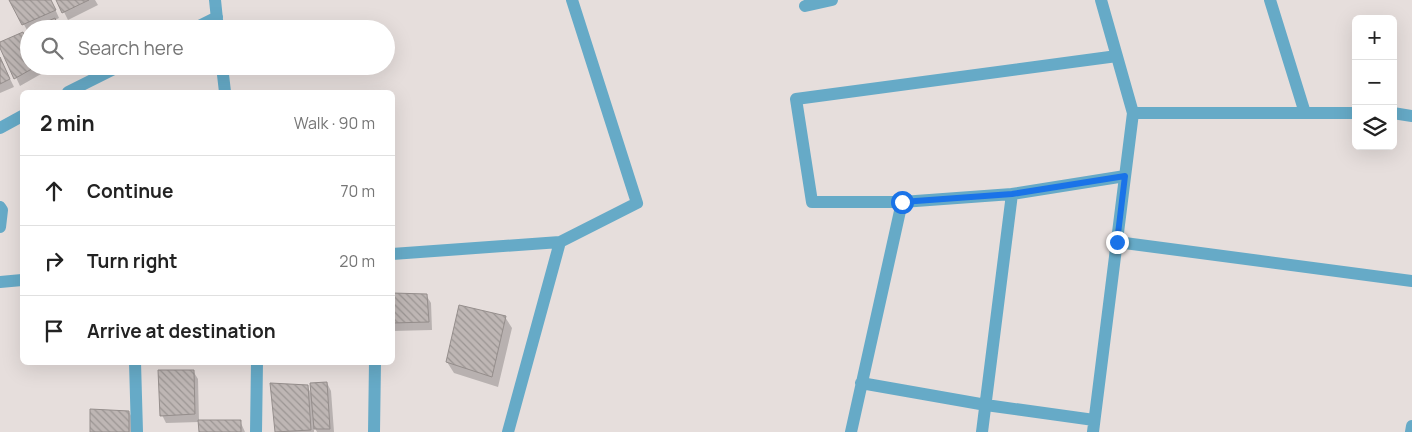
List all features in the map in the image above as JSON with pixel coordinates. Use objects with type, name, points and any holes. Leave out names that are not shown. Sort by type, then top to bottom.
[{"type":"street","points":[[215,0],[217,20]]},
{"type":"street","points":[[395,254],[560,242],[637,203],[572,0]]},
{"type":"street","points":[[805,6],[832,0]]},
{"type":"street","points":[[861,383],[1093,426],[1133,113],[1101,0]]},
{"type":"street","points":[[1270,0],[1305,113]]},
{"type":"street","points":[[1117,56],[796,99],[812,202],[902,202],[1012,194],[1125,176]]},
{"type":"street","points":[[72,90],[102,75]]},
{"type":"street","points":[[223,75],[224,90]]},
{"type":"street","points":[[1133,113],[1352,112]]},
{"type":"street","points":[[1397,113],[1412,116]]},
{"type":"street","points":[[0,128],[20,117]]},
{"type":"street","points":[[982,432],[1012,194]]},
{"type":"street","points":[[851,432],[902,202]]},
{"type":"street","points":[[0,207],[2,210],[0,227]]},
{"type":"street","points":[[508,432],[560,242]]},
{"type":"street","points":[[1117,242],[1412,280]]},
{"type":"street","points":[[0,282],[20,280]]},
{"type":"street","points":[[136,365],[136,432]]},
{"type":"street","points":[[256,432],[257,365]]},
{"type":"street","points":[[374,432],[375,365]]},
{"type":"street","points":[[1411,432],[1412,426]]},
{"type":"building","points":[[9,0],[51,0],[56,10],[33,20],[20,21]]},
{"type":"building","points":[[56,0],[89,0],[62,13]]},
{"type":"building","points":[[20,33],[21,75],[14,79],[0,48],[0,42]]},
{"type":"building","points":[[0,57],[10,79],[0,84]]},
{"type":"building","points":[[395,293],[427,294],[429,322],[395,323]]},
{"type":"building","points":[[459,305],[506,316],[492,377],[446,362]]},
{"type":"building","points":[[158,370],[194,370],[195,414],[160,416]]},
{"type":"building","points":[[327,382],[330,429],[314,429],[310,383]]},
{"type":"building","points":[[270,383],[308,385],[311,430],[275,432]]},
{"type":"building","points":[[90,409],[129,411],[129,432],[90,432]]},
{"type":"building","points":[[198,420],[241,420],[241,432],[199,432]]},
{"type":"route","points":[[902,202],[1012,194],[1125,176],[1117,242]]}]
